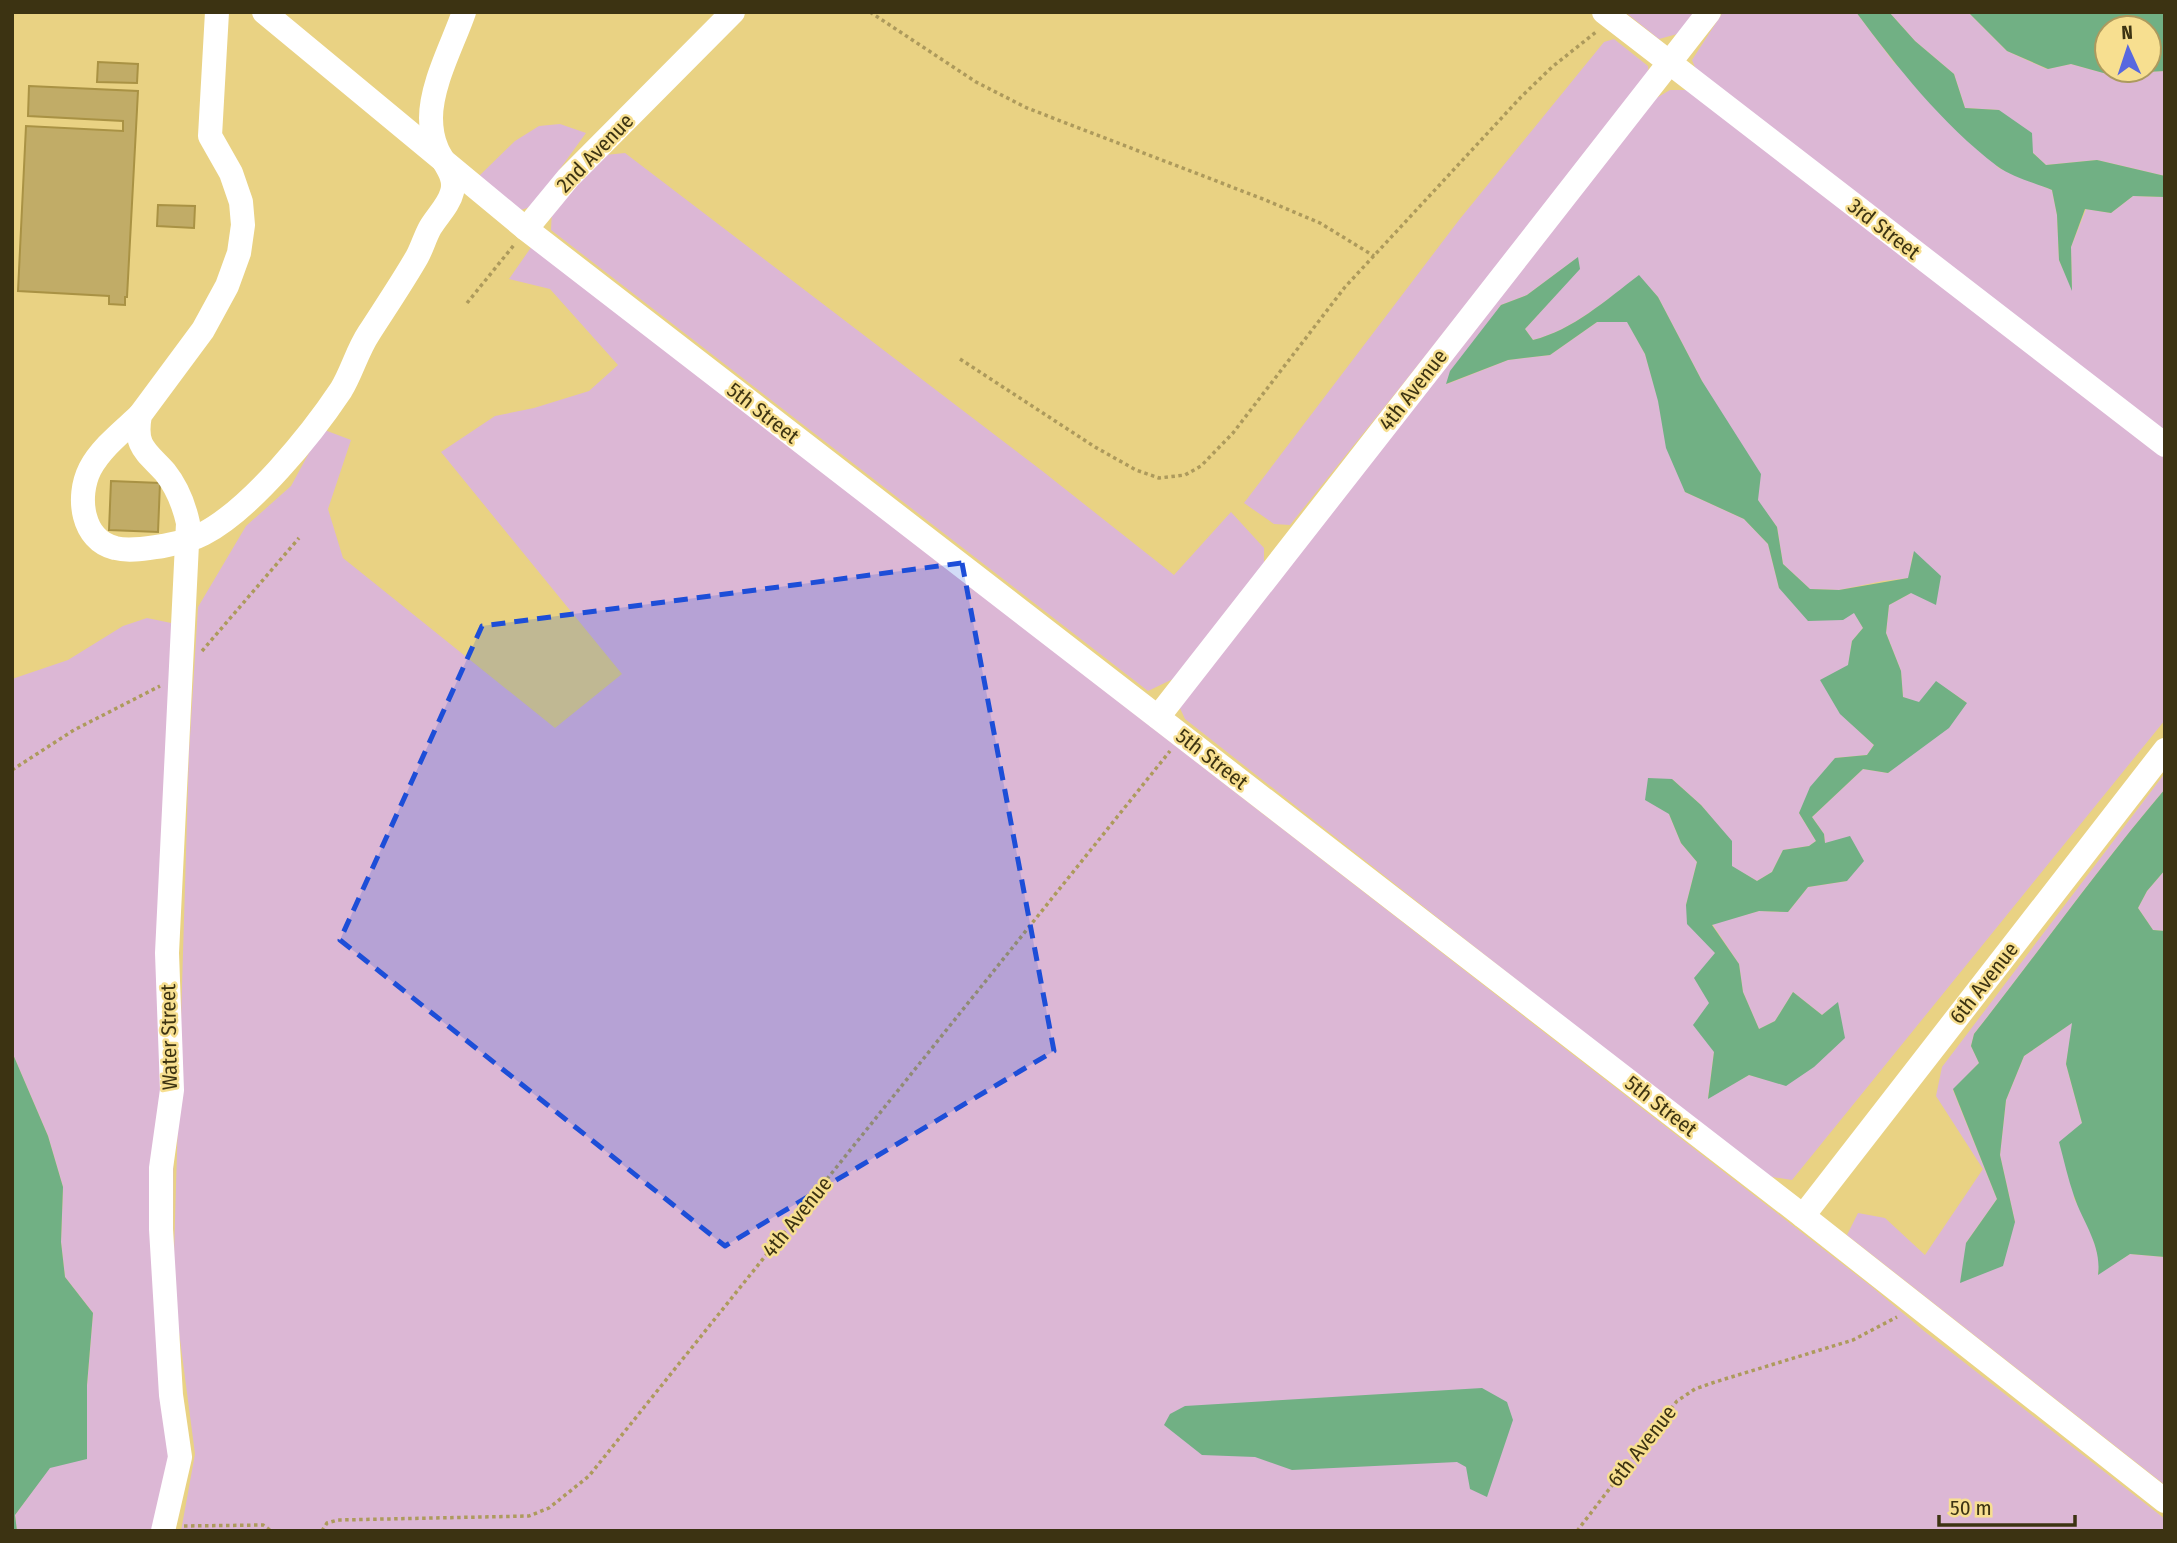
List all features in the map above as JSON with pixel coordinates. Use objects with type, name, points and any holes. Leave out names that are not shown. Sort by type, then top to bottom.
[{"type":"street","points":[[217,12],[210,136],[231,173],[241,202],[243,225],[239,253],[227,286],[203,330],[140,415],[103,451],[90,470],[83,491],[87,526],[99,541],[114,548],[150,548],[189,541],[205,533],[267,483],[343,386],[366,337],[400,286],[429,230],[451,196],[451,175],[442,160],[433,134],[432,106],[435,90],[464,12]]},
{"type":"street","name":"5th Street","points":[[264,12],[526,229],[1803,1216],[2165,1501]]},
{"type":"street","name":"2nd Avenue","points":[[526,229],[568,178],[733,12]]},
{"type":"street","name":"4th Avenue","points":[[1158,717],[1709,12]]},
{"type":"street","name":"3rd Street","points":[[1609,16],[2165,446]]},
{"type":"street","name":"Water Street","points":[[140,415],[140,443],[178,491],[188,523],[189,541],[167,953],[172,1090],[161,1168],[161,1229],[171,1395],[180,1457],[164,1528]]},
{"type":"street","name":"6th Avenue","points":[[1803,1216],[2165,750]]},
{"type":"path","points":[[870,12],[976,82],[1027,108],[1320,223],[1374,256]]},
{"type":"path","points":[[960,359],[1095,447],[1136,470],[1159,478],[1185,475],[1201,466],[1233,433],[1345,287],[1521,97],[1609,16]]},
{"type":"path","points":[[467,303],[526,229]]},
{"type":"path","name":"4th Avenue","points":[[322,1531],[327,1522],[338,1520],[529,1516],[549,1508],[589,1476],[1182,736]]},
{"type":"path","name":"6th Avenue","points":[[1577,1531],[1677,1401],[1715,1382],[1853,1340],[1917,1306]]},
{"type":"path","points":[[164,1528],[263,1525],[271,1531]]},
{"type":"highlighted area","points":[[962,563],[1054,1051],[725,1246],[340,940],[482,626]]},
{"type":"shaded area","points":[[1625,12],[1698,12],[1681,33],[1659,39]]},
{"type":"shaded area","points":[[1723,12],[1856,12],[1893,61],[1999,168],[2052,190],[2057,215],[2059,260],[2072,289],[2071,247],[2086,209],[2111,213],[2133,196],[2165,197],[2165,434],[1696,70],[1692,60]]},
{"type":"shaded area","points":[[1856,12],[1889,12],[1915,41],[1954,74],[1965,108],[1999,110],[2032,133],[2033,153],[2046,165],[2097,160],[2165,176],[2165,197],[2133,196],[2111,213],[2085,209],[2071,247],[2072,291],[2059,260],[2057,215],[2052,190],[2003,170],[1977,150],[1921,94]]},
{"type":"shaded area","points":[[1889,12],[1968,12],[2007,51],[2047,69],[2071,64],[2093,70],[2093,84],[2163,84],[2165,71],[2165,176],[2097,160],[2046,165],[1999,110],[1965,108],[1954,74],[1915,41]]},
{"type":"shaded area","points":[[1968,12],[2165,12],[2165,71],[2163,14],[2093,14],[2093,70],[2071,64],[2048,69],[2007,51]]},
{"type":"shaded area","points":[[1614,39],[1648,66],[1649,76],[1290,525],[1274,524],[1244,503],[1459,220],[1604,42]]},
{"type":"shaded area","points":[[1670,90],[1690,90],[2165,458],[2165,720],[1792,1180],[1766,1176],[1185,719],[1178,704],[1653,100]],"holes":[[[1577,258],[1579,269],[1525,329],[1533,340],[1575,322],[1639,276],[1658,297],[1702,381],[1757,500],[1777,527],[1783,564],[1810,589],[1839,590],[1909,578],[1913,552],[1911,593],[1889,605],[1886,633],[1901,671],[1903,697],[1919,703],[1936,682],[1966,702],[1888,773],[1863,769],[1812,817],[1824,834],[1825,843],[1847,881],[1808,887],[1788,912],[1759,911],[1712,924],[1739,964],[1743,992],[1759,1029],[1775,1021],[1793,992],[1822,1015],[1838,1003],[1786,1085],[1749,1075],[1708,1098],[1714,1052],[1709,1003],[1715,953],[1686,905],[1697,862],[1681,843],[1669,814],[1672,779],[1701,805],[1731,841],[1731,866],[1757,881],[1772,872],[1783,850],[1809,846],[1816,841],[1799,813],[1835,758],[1867,755],[1874,745],[1841,714],[1852,641],[1863,628],[1854,612],[1779,588],[1768,544],[1744,519],[1685,492],[1645,354],[1627,321],[1597,322],[1550,355],[1508,360],[1447,384],[1501,305],[1527,295]]]},
{"type":"shaded area","points":[[560,124],[586,133],[533,206],[521,210],[477,178],[515,141],[539,126]]},
{"type":"shaded area","points":[[625,153],[1041,470],[1174,575],[1231,512],[1264,548],[1264,564],[1173,679],[1148,691],[551,230],[552,209],[605,155]]},
{"type":"shaded area","points":[[532,246],[1872,1287],[1924,1331],[2165,1519],[2165,1531],[181,1531],[195,1454],[173,1286],[189,753],[198,607],[246,526],[291,486],[322,429],[351,440],[328,509],[343,558],[555,728],[622,674],[441,452],[495,416],[534,408],[589,391],[618,365],[550,289],[509,279]]},
{"type":"shaded area","points":[[1578,257],[1580,269],[1525,329],[1533,340],[1562,329],[1589,313],[1639,275],[1658,297],[1702,381],[1761,474],[1758,500],[1777,527],[1783,564],[1810,589],[1839,590],[1908,578],[1914,551],[1941,576],[1936,605],[1911,593],[1889,605],[1886,633],[1901,671],[1903,697],[1919,702],[1936,681],[1967,703],[1949,728],[1888,773],[1863,769],[1812,817],[1824,834],[1825,843],[1850,836],[1864,861],[1847,881],[1808,887],[1788,912],[1759,911],[1712,925],[1739,964],[1743,992],[1759,1029],[1775,1021],[1793,992],[1822,1015],[1838,1002],[1845,1038],[1814,1067],[1786,1086],[1749,1075],[1708,1099],[1714,1052],[1693,1025],[1709,1003],[1694,978],[1715,953],[1687,924],[1686,905],[1697,862],[1681,843],[1669,814],[1645,800],[1648,778],[1672,779],[1701,805],[1732,841],[1732,866],[1757,881],[1772,872],[1783,850],[1809,846],[1816,841],[1799,813],[1810,787],[1835,758],[1867,755],[1874,745],[1840,714],[1820,680],[1848,665],[1852,641],[1863,628],[1854,613],[1843,620],[1808,621],[1779,588],[1768,544],[1744,519],[1685,492],[1666,448],[1658,401],[1645,354],[1627,322],[1597,322],[1550,355],[1508,360],[1446,384],[1450,371],[1501,305],[1527,295]]},
{"type":"shaded area","points":[[147,618],[176,624],[172,1457],[155,1531],[17,1531],[15,1515],[50,1467],[87,1385],[93,1313],[65,1277],[61,1242],[63,1187],[48,1136],[12,1052],[12,679],[68,660],[123,626]]},
{"type":"shaded area","points":[[2165,773],[2165,789],[1974,1034],[1971,1046],[1979,1063],[1953,1090],[1997,1199],[1966,1243],[2015,1222],[2000,1155],[2006,1100],[2024,1056],[2073,1022],[2066,1064],[2082,1123],[2074,1198],[2090,1229],[2100,1261],[2098,1274],[2130,1254],[2165,1257],[2165,1485],[1847,1235],[1858,1213],[1885,1218],[1925,1255],[1983,1169],[1936,1096],[1942,1067]]},
{"type":"shaded area","points":[[2165,789],[2165,870],[2147,891],[2138,908],[2153,930],[2165,931],[2165,1257],[2130,1254],[2098,1275],[2095,1244],[2074,1196],[2059,1142],[2082,1123],[2066,1064],[2072,1023],[2024,1056],[2006,1100],[2000,1155],[2015,1222],[2003,1266],[1960,1283],[1966,1243],[1997,1199],[1953,1089],[1979,1063],[1971,1046],[1974,1034]]},
{"type":"shaded area","points":[[2165,870],[2165,931],[2153,930],[2138,908],[2147,891]]},
{"type":"shaded area","points":[[12,1052],[48,1136],[63,1187],[61,1242],[65,1277],[93,1313],[87,1385],[87,1459],[50,1468],[15,1515],[17,1531],[12,1531]]},
{"type":"shaded area","points":[[1482,1388],[1507,1402],[1513,1420],[1487,1497],[1470,1489],[1466,1467],[1457,1462],[1292,1470],[1255,1457],[1202,1455],[1164,1425],[1170,1414],[1185,1406]]},
{"type":"building","points":[[98,62],[138,64],[137,83],[97,82]]},
{"type":"building","points":[[29,86],[138,91],[125,305],[109,304],[109,296],[18,291],[26,126],[123,131],[123,121],[28,116]]},
{"type":"building","points":[[158,205],[195,206],[194,228],[157,226]]},
{"type":"building","points":[[111,481],[160,483],[158,532],[109,530]]}]
